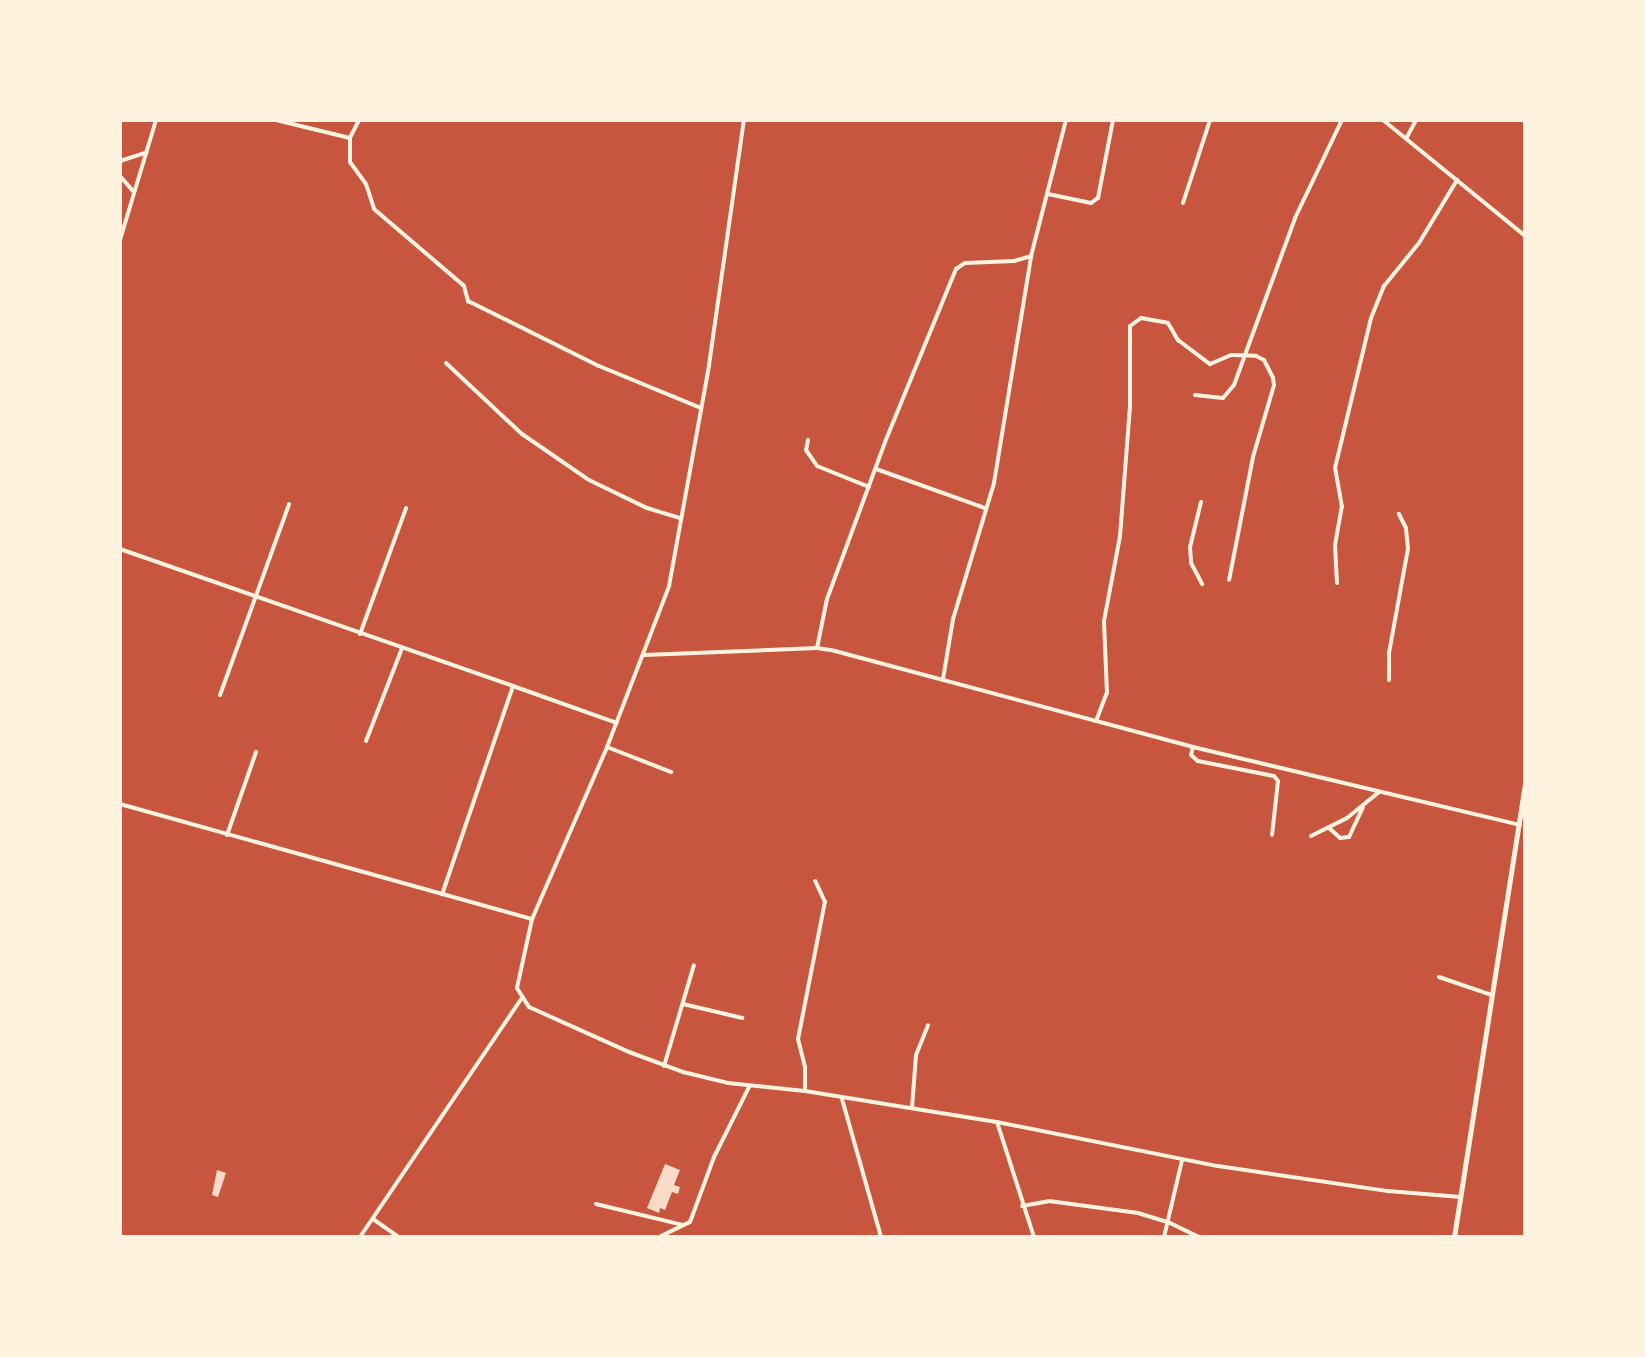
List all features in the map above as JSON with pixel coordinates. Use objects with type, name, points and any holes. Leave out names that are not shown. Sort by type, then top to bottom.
[{"type":"main road","points":[[1454,1237],[1525,786]]},
{"type":"street","points":[[120,240],[156,120]]},
{"type":"street","points":[[276,120],[350,138]]},
{"type":"street","points":[[359,120],[350,138],[350,162],[366,184],[374,209],[464,286],[468,301],[599,366],[701,408]]},
{"type":"street","points":[[744,120],[730,229],[669,586],[617,723],[532,919],[518,972],[517,988],[521,999],[555,1020],[664,1066],[712,1080],[805,1091],[997,1122],[1182,1160],[1388,1191],[1461,1197]]},
{"type":"street","points":[[943,679],[953,619],[994,483],[1031,256],[1066,120]]},
{"type":"street","points":[[1048,194],[1091,203],[1098,198],[1113,120]]},
{"type":"street","points":[[1183,203],[1210,120]]},
{"type":"street","points":[[1195,395],[1223,398],[1234,385],[1248,354],[1257,318],[1295,218],[1342,120]]},
{"type":"street","points":[[1383,120],[1525,236]]},
{"type":"street","points":[[1407,137],[1416,120]]},
{"type":"street","points":[[120,161],[147,152]]},
{"type":"street","points":[[120,176],[134,194]]},
{"type":"street","points":[[1337,583],[1335,545],[1342,507],[1335,468],[1371,318],[1384,286],[1419,243],[1457,180]]},
{"type":"street","points":[[817,648],[827,599],[956,269],[965,263],[1014,261],[1031,256]]},
{"type":"street","points":[[1096,721],[1107,693],[1104,621],[1120,536],[1130,407],[1130,326],[1141,318],[1168,323],[1178,340],[1210,364],[1231,355],[1248,354],[1264,360],[1274,385],[1253,457],[1229,580]]},
{"type":"street","points":[[446,363],[522,434],[589,480],[647,508],[680,518]]},
{"type":"street","points":[[808,440],[806,450],[817,466],[869,487]]},
{"type":"street","points":[[876,469],[985,508]]},
{"type":"street","points":[[1201,502],[1190,547],[1191,563],[1202,584]]},
{"type":"street","points":[[220,695],[289,504]]},
{"type":"street","points":[[360,634],[406,508]]},
{"type":"street","points":[[1389,680],[1389,653],[1408,548],[1406,528],[1399,514]]},
{"type":"street","points":[[120,549],[254,599],[617,723]]},
{"type":"street","points":[[366,741],[402,648]]},
{"type":"street","points":[[644,655],[817,648],[1193,747],[1520,825]]},
{"type":"street","points":[[442,894],[513,686]]},
{"type":"street","points":[[607,747],[671,772]]},
{"type":"street","points":[[1193,747],[1191,755],[1198,761],[1274,776],[1278,781],[1272,835]]},
{"type":"street","points":[[227,835],[256,752]]},
{"type":"street","points":[[1311,836],[1329,828],[1379,792]]},
{"type":"street","points":[[120,804],[532,919]]},
{"type":"street","points":[[1329,828],[1340,838],[1349,837],[1364,804]]},
{"type":"street","points":[[805,1091],[805,1067],[798,1039],[825,902],[815,881]]},
{"type":"street","points":[[664,1066],[694,965]]},
{"type":"street","points":[[1439,977],[1492,995]]},
{"type":"street","points":[[360,1237],[521,999]]},
{"type":"street","points":[[683,1004],[742,1018]]},
{"type":"street","points":[[913,1109],[916,1055],[928,1025]]},
{"type":"street","points":[[659,1237],[690,1222],[714,1157],[750,1085]]},
{"type":"street","points":[[842,1099],[881,1237]]},
{"type":"street","points":[[997,1122],[1034,1237]]},
{"type":"street","points":[[1164,1237],[1182,1160]]},
{"type":"street","points":[[1022,1206],[1049,1201],[1089,1205],[1168,1222],[1199,1237]]},
{"type":"street","points":[[596,1204],[685,1225]]},
{"type":"street","points":[[373,1219],[399,1237]]},
{"type":"building","points":[[665,1164],[680,1170],[674,1185],[680,1187],[678,1194],[672,1192],[665,1210],[660,1208],[659,1213],[647,1208]]},
{"type":"building","points":[[217,1170],[226,1173],[218,1197],[212,1195]]}]
